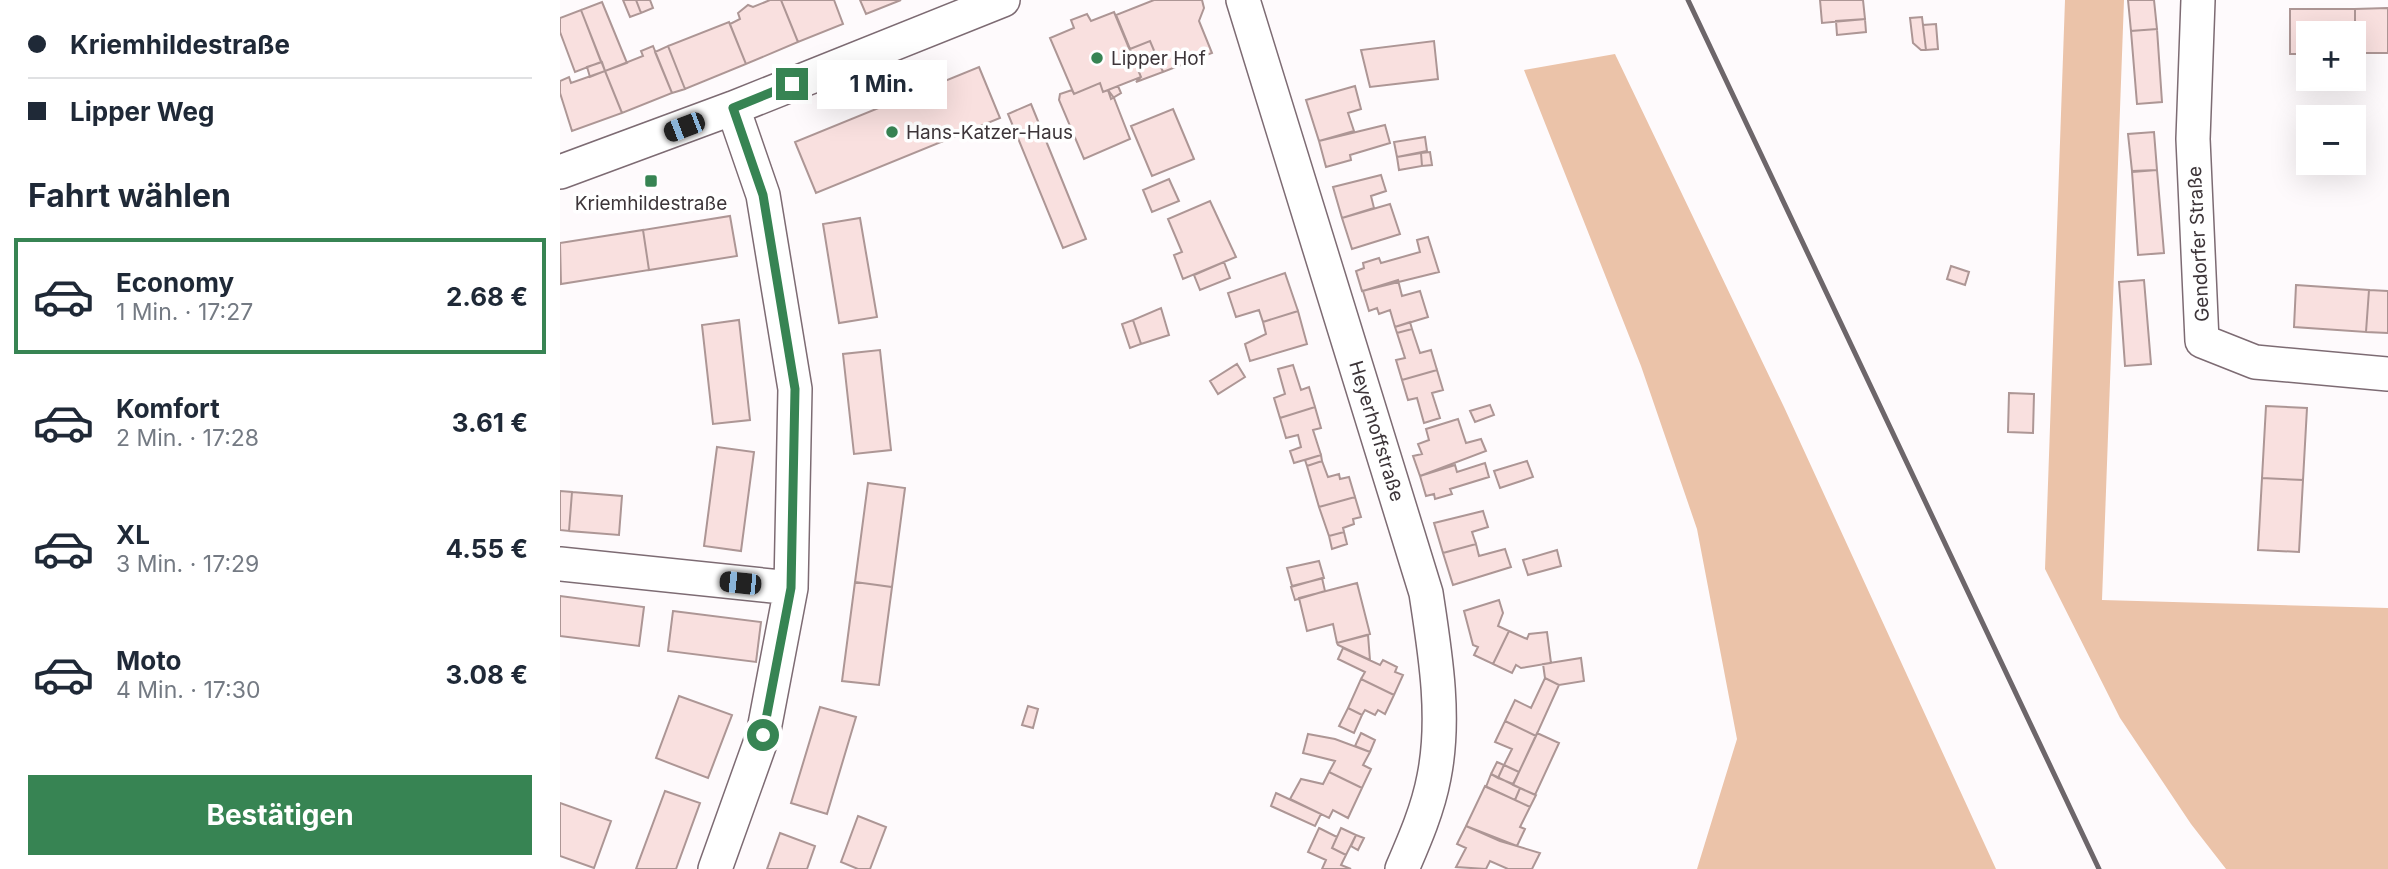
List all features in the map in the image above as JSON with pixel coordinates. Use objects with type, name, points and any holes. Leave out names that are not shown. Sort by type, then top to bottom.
[{"type":"street","points":[[560,172],[733,108],[1003,0]]},
{"type":"street","name":"Heyerhoffstraße","points":[[1243,0],[1426,593],[1434,652],[1438,731],[1434,776],[1421,824],[1402,869]]},
{"type":"street","name":"Gendorfer Straße","points":[[2198,0],[2193,139],[2202,341],[2255,362],[2388,374]]},
{"type":"street","points":[[715,869],[763,735],[791,588],[795,389],[763,195],[733,108]]},
{"type":"street","points":[[560,564],[791,588]]},
{"type":"shaded area","points":[[2065,0],[2124,0],[2102,600],[2388,608],[2388,869],[2226,869],[2191,824],[2120,718],[2045,569]]},
{"type":"shaded area","points":[[1615,54],[1784,407],[1996,869],[1697,869],[1737,739],[1697,529],[1641,366],[1524,70]]},
{"type":"building","points":[[623,0],[636,0],[641,13],[630,17]]},
{"type":"building","points":[[636,0],[650,0],[653,8],[641,13]]},
{"type":"building","points":[[770,0],[781,0],[798,42],[746,64],[730,24],[740,19],[738,13],[748,5],[753,7]]},
{"type":"building","points":[[781,0],[834,0],[843,24],[798,42]]},
{"type":"building","points":[[860,0],[901,0],[866,14]]},
{"type":"building","points":[[1154,0],[1202,0],[1204,8],[1199,21],[1212,53],[1163,72],[1150,41],[1130,49],[1116,15]]},
{"type":"building","points":[[1820,0],[1863,0],[1865,19],[1822,23]]},
{"type":"building","points":[[2128,0],[2154,0],[2157,29],[2131,31]]},
{"type":"building","points":[[602,2],[627,63],[605,71],[581,10]]},
{"type":"building","points":[[2388,8],[2388,53],[2366,53],[2366,21],[2355,21],[2355,9]]},
{"type":"building","points":[[2290,9],[2355,9],[2355,21],[2296,21],[2296,54],[2290,54]]},
{"type":"building","points":[[581,10],[601,62],[575,72],[560,32],[560,18]]},
{"type":"building","name":"Lipper Hof","points":[[1114,12],[1141,77],[1103,92],[1100,83],[1074,94],[1050,38],[1074,28],[1071,20],[1087,14],[1091,21]]},
{"type":"building","points":[[1922,17],[1926,50],[1921,50],[1913,43],[1910,18]]},
{"type":"building","points":[[1865,19],[1866,32],[1837,35],[1836,21]]},
{"type":"building","points":[[729,22],[746,64],[685,89],[668,46]]},
{"type":"building","points":[[1936,24],[1938,49],[1926,50],[1923,25]]},
{"type":"building","points":[[2157,29],[2162,102],[2137,104],[2131,31]]},
{"type":"building","points":[[1150,41],[1163,72],[1136,82],[1141,77],[1130,49]]},
{"type":"building","points":[[1434,41],[1438,79],[1370,87],[1361,50]]},
{"type":"building","points":[[653,46],[672,93],[622,113],[605,71],[643,56],[641,51]]},
{"type":"building","points":[[668,46],[685,89],[672,93],[655,52]]},
{"type":"building","points":[[602,62],[605,71],[590,77],[587,67]]},
{"type":"building","name":"Hans-Katzer-Haus","points":[[979,67],[1000,118],[816,193],[795,142]]},
{"type":"building","points":[[605,71],[622,113],[572,131],[560,93],[560,81],[569,77],[571,83]]},
{"type":"building","points":[[1100,83],[1103,92],[1108,90],[1114,98],[1130,139],[1084,159],[1059,100],[1060,94],[1072,90],[1074,94]]},
{"type":"building","points":[[1118,86],[1121,93],[1111,99],[1108,90]]},
{"type":"building","points":[[1355,86],[1361,109],[1348,113],[1354,131],[1319,141],[1306,100]]},
{"type":"building","points":[[1031,104],[1086,239],[1063,248],[1008,114]]},
{"type":"building","points":[[1173,109],[1194,159],[1152,176],[1131,126]]},
{"type":"building","points":[[1385,125],[1390,143],[1350,155],[1351,160],[1326,167],[1319,141]]},
{"type":"building","points":[[2154,132],[2157,170],[2132,171],[2128,134]]},
{"type":"building","points":[[1425,137],[1427,151],[1397,157],[1394,142]]},
{"type":"building","points":[[1430,152],[1432,165],[1422,166],[1421,153]]},
{"type":"building","points":[[1421,153],[1422,166],[1399,170],[1397,157]]},
{"type":"building","points":[[2157,170],[2164,253],[2138,255],[2132,172]]},
{"type":"building","points":[[1381,175],[1386,191],[1371,196],[1374,208],[1342,218],[1333,187]]},
{"type":"building","points":[[1169,179],[1179,201],[1152,212],[1143,190]]},
{"type":"building","points":[[1210,201],[1236,257],[1183,279],[1174,255],[1182,252],[1168,219]]},
{"type":"building","points":[[1390,204],[1400,234],[1352,249],[1342,218]]},
{"type":"building","points":[[730,216],[737,256],[649,270],[643,230]]},
{"type":"building","points":[[860,218],[877,317],[839,323],[823,224]]},
{"type":"building","points":[[643,230],[649,270],[561,284],[560,243]]},
{"type":"building","points":[[1428,237],[1439,272],[1362,291],[1356,271],[1364,268],[1363,263],[1379,258],[1381,263],[1420,252],[1417,240]]},
{"type":"building","points":[[1224,262],[1230,278],[1200,290],[1194,275]]},
{"type":"building","points":[[1951,266],[1969,272],[1965,285],[1947,279]]},
{"type":"building","points":[[1285,273],[1298,311],[1263,322],[1259,310],[1236,317],[1228,293]]},
{"type":"building","points":[[1398,280],[1402,296],[1420,291],[1428,317],[1395,327],[1390,310],[1379,314],[1377,308],[1369,311],[1363,291]]},
{"type":"building","points":[[2144,280],[2151,364],[2125,366],[2119,282]]},
{"type":"building","points":[[2296,285],[2369,290],[2366,332],[2294,327]]},
{"type":"building","points":[[2369,290],[2388,291],[2388,333],[2366,332]]},
{"type":"building","points":[[1161,308],[1169,335],[1141,344],[1133,320]]},
{"type":"building","points":[[1298,311],[1307,344],[1250,361],[1245,344],[1266,334],[1263,322]]},
{"type":"building","points":[[739,320],[750,420],[713,424],[702,325]]},
{"type":"building","points":[[1133,320],[1141,344],[1130,348],[1122,324]]},
{"type":"building","points":[[1410,322],[1412,329],[1397,333],[1395,327]]},
{"type":"building","points":[[1412,329],[1420,353],[1431,350],[1437,370],[1402,380],[1396,360],[1405,358],[1397,333]]},
{"type":"building","points":[[880,350],[891,450],[854,454],[843,354]]},
{"type":"building","points":[[1237,364],[1245,377],[1218,394],[1210,381]]},
{"type":"building","points":[[1293,365],[1301,390],[1309,387],[1315,407],[1280,418],[1274,398],[1285,394],[1278,369]]},
{"type":"building","points":[[1437,370],[1443,390],[1432,393],[1440,418],[1424,423],[1417,398],[1408,400],[1402,380]]},
{"type":"building","points":[[2009,393],[2034,394],[2033,433],[2008,432]]},
{"type":"building","points":[[1490,405],[1494,415],[1475,422],[1470,411]]},
{"type":"building","points":[[2266,406],[2307,408],[2303,480],[2262,478]]},
{"type":"building","points":[[1315,407],[1321,428],[1313,430],[1321,455],[1294,463],[1290,451],[1301,447],[1298,435],[1286,438],[1280,418]]},
{"type":"building","points":[[1458,419],[1466,443],[1481,439],[1486,451],[1420,476],[1413,456],[1422,454],[1418,444],[1429,440],[1426,429]]},
{"type":"building","points":[[717,447],[754,452],[741,551],[704,546]]},
{"type":"building","points":[[1321,455],[1322,461],[1307,466],[1305,460]]},
{"type":"building","points":[[1322,461],[1328,477],[1339,474],[1340,479],[1349,477],[1355,497],[1319,507],[1307,466]]},
{"type":"building","points":[[1527,461],[1533,477],[1500,488],[1494,471]]},
{"type":"building","points":[[1485,463],[1489,477],[1450,489],[1452,494],[1435,499],[1434,494],[1426,496],[1420,476],[1455,465],[1457,472]]},
{"type":"building","points":[[2262,478],[2303,480],[2299,552],[2258,550]]},
{"type":"building","points":[[868,483],[905,488],[892,587],[855,582]]},
{"type":"building","points":[[560,491],[572,492],[569,531],[560,530]]},
{"type":"building","points":[[572,492],[622,496],[619,535],[569,531]]},
{"type":"building","points":[[1355,497],[1361,517],[1353,519],[1354,524],[1343,528],[1344,532],[1329,536],[1319,507]]},
{"type":"building","points":[[1483,511],[1488,527],[1472,532],[1476,544],[1443,553],[1434,523]]},
{"type":"building","points":[[1344,532],[1347,544],[1332,549],[1329,536]]},
{"type":"building","points":[[1476,544],[1479,556],[1505,549],[1511,567],[1453,585],[1443,553]]},
{"type":"building","points":[[1557,550],[1561,566],[1528,575],[1523,560]]},
{"type":"building","points":[[1319,561],[1324,578],[1292,586],[1287,568]]},
{"type":"building","points":[[1322,578],[1325,591],[1295,600],[1291,587]]},
{"type":"building","points":[[855,582],[892,587],[879,685],[842,681]]},
{"type":"building","points":[[1357,583],[1370,634],[1337,643],[1333,624],[1307,631],[1299,598]]},
{"type":"building","points":[[560,596],[644,607],[639,646],[560,636]]},
{"type":"building","points":[[1499,600],[1503,613],[1498,626],[1509,631],[1493,664],[1474,655],[1478,647],[1473,645],[1464,611]]},
{"type":"building","points":[[673,611],[761,622],[756,662],[668,651]]},
{"type":"building","points":[[1509,631],[1527,639],[1529,634],[1547,632],[1551,663],[1521,668],[1516,665],[1512,673],[1493,664]]},
{"type":"building","points":[[1368,635],[1370,660],[1337,643]]},
{"type":"building","points":[[1343,648],[1380,665],[1383,660],[1397,667],[1395,672],[1403,675],[1394,695],[1361,679],[1365,672],[1338,659]]},
{"type":"building","points":[[1581,658],[1584,681],[1559,685],[1545,678],[1543,664]]},
{"type":"building","points":[[1545,678],[1559,685],[1536,736],[1505,721],[1515,700],[1531,708]]},
{"type":"building","points":[[1361,679],[1394,695],[1385,714],[1378,710],[1375,715],[1365,710],[1362,715],[1348,708]]},
{"type":"building","points":[[679,696],[732,715],[708,778],[656,758]]},
{"type":"building","points":[[1028,706],[1038,709],[1033,728],[1022,725]]},
{"type":"building","points":[[820,707],[856,717],[827,814],[791,803]]},
{"type":"building","points":[[1348,708],[1362,715],[1354,733],[1339,726]]},
{"type":"building","points":[[1505,721],[1536,736],[1519,772],[1504,765],[1512,749],[1495,742]]},
{"type":"building","points":[[1361,733],[1375,740],[1370,752],[1355,746]]},
{"type":"building","points":[[1537,733],[1559,743],[1535,795],[1513,785]]},
{"type":"building","points":[[1308,734],[1335,739],[1370,752],[1363,765],[1371,769],[1362,788],[1329,772],[1335,761],[1303,753]]},
{"type":"building","points":[[1497,762],[1504,765],[1498,778],[1491,774]]},
{"type":"building","points":[[1504,765],[1519,772],[1513,784],[1498,778]]},
{"type":"building","points":[[1329,772],[1362,788],[1348,818],[1333,810],[1329,818],[1290,799],[1301,779],[1323,784]]},
{"type":"building","points":[[1491,774],[1520,788],[1515,800],[1486,787]]},
{"type":"building","points":[[1485,786],[1530,807],[1520,827],[1525,829],[1517,846],[1466,826]]},
{"type":"building","points":[[1520,788],[1536,795],[1530,807],[1515,800]]},
{"type":"building","points":[[665,791],[700,803],[676,869],[636,869]]},
{"type":"building","points":[[1276,793],[1321,814],[1315,826],[1271,806]]},
{"type":"building","points":[[560,803],[611,821],[594,868],[560,856]]},
{"type":"building","points":[[858,816],[886,827],[870,869],[858,869],[841,862]]},
{"type":"building","points":[[1466,826],[1500,841],[1540,853],[1532,869],[1508,869],[1490,861],[1486,869],[1456,867],[1466,848],[1457,844]]},
{"type":"building","points":[[1319,828],[1337,837],[1332,848],[1346,855],[1341,865],[1351,869],[1322,869],[1326,860],[1308,852]]},
{"type":"building","points":[[1341,828],[1356,835],[1346,855],[1332,848]]},
{"type":"building","points":[[780,833],[815,846],[807,869],[767,869]]},
{"type":"building","points":[[1356,835],[1364,838],[1358,850],[1351,846]]},
{"type":"railway","points":[[1688,0],[2099,869]]},
{"type":"place","name":"Lipper Hof","points":[[1097,58]]},
{"type":"place","name":"Hans-Katzer-Haus","points":[[892,132]]},
{"type":"place","name":"Kriemhildestraße","points":[[651,181]]},
{"type":"route","points":[[763,735],[791,588],[795,389],[763,195],[733,108],[792,84]]}]
